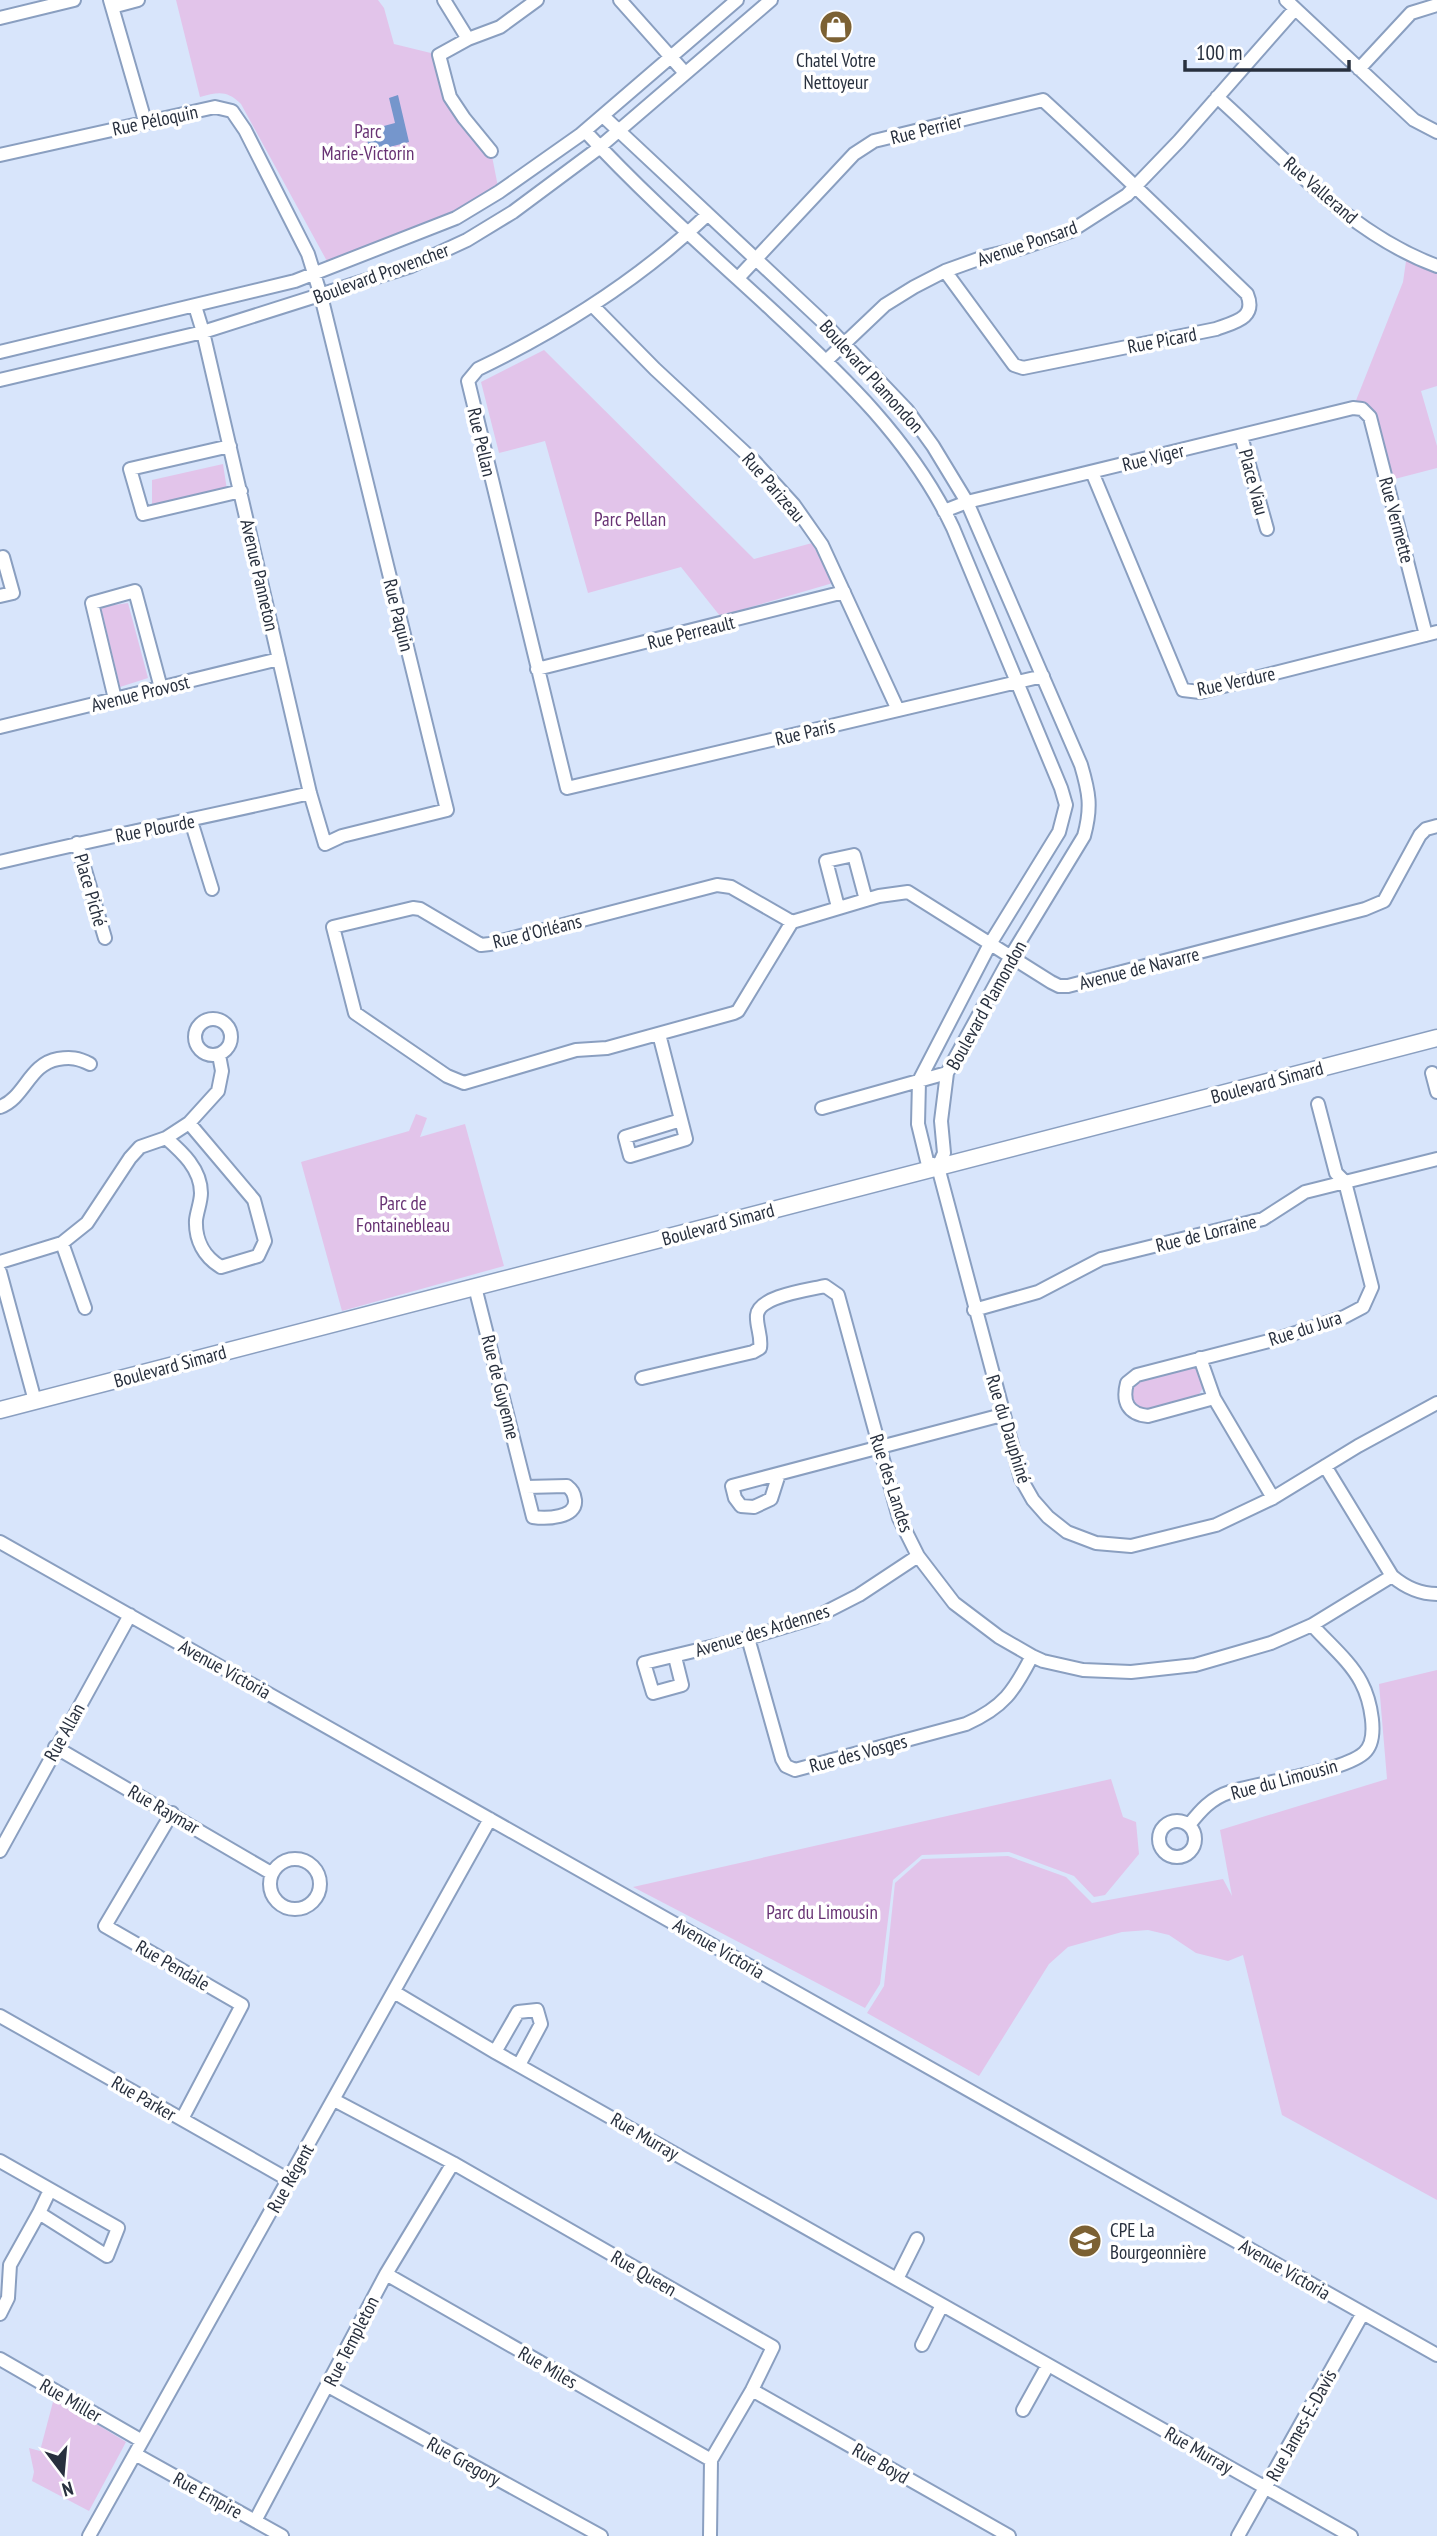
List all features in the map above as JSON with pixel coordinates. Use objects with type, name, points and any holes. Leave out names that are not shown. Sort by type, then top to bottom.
[{"type":"main road","name":"Boulevard Simard","points":[[0,1410],[1437,1038]]},
{"type":"street","points":[[0,18],[74,0]]},
{"type":"street","points":[[138,0],[111,4],[145,121]]},
{"type":"street","points":[[444,0],[468,39]]},
{"type":"street","points":[[491,151],[450,97],[439,55],[468,39],[500,27],[537,0]]},
{"type":"street","points":[[620,0],[685,73]]},
{"type":"street","name":"Boulevard Provencher","points":[[0,352],[295,281],[456,218],[499,192],[585,131],[737,0]]},
{"type":"street","name":"Boulevard Provencher","points":[[0,380],[204,332],[411,266],[467,240],[513,212],[600,147],[771,0]]},
{"type":"street","points":[[1290,5],[1414,120],[1437,132]]},
{"type":"street","name":"Avenue Ponsard","points":[[826,361],[885,305],[944,271],[1071,231],[1100,214],[1137,186],[1217,97],[1290,5]]},
{"type":"street","points":[[1359,69],[1410,13],[1437,5]]},
{"type":"street","name":"Rue Vallerand","points":[[1217,97],[1331,204],[1407,254],[1437,266]]},
{"type":"street","name":"Rue Perrier","points":[[738,278],[854,154],[874,141],[1043,100],[1137,186]]},
{"type":"street","name":"Rue Péloquin","points":[[0,155],[215,107],[232,111],[307,254],[321,296]]},
{"type":"street","name":"Boulevard Plamondon","points":[[585,131],[688,233],[826,361],[873,408],[901,443],[944,511],[1061,788],[1066,804],[1059,832],[990,944],[919,1080],[918,1125],[927,1161],[938,1167],[944,1153],[942,1121],[947,1073],[1011,956],[1084,836],[1090,815],[1089,793],[1081,765],[967,502],[933,446],[907,410],[845,343],[603,116]]},
{"type":"street","name":"Rue Picard","points":[[944,271],[1014,365],[1023,368],[1216,329],[1241,320],[1250,311],[1251,302],[1247,294],[1156,208],[1137,186]]},
{"type":"street","name":"Rue Pellan","points":[[567,788],[468,381],[478,369],[593,306],[708,215]]},
{"type":"street","name":"Rue Paquin","points":[[321,296],[447,810],[342,836],[325,844]]},
{"type":"street","name":"Avenue Panneton","points":[[195,306],[204,332],[310,793],[325,844]]},
{"type":"street","name":"Rue Parizeau","points":[[593,306],[655,369],[754,461],[794,505],[822,545],[898,710]]},
{"type":"street","name":"Rue Viger","points":[[944,511],[967,502],[1353,408],[1362,409]]},
{"type":"street","name":"Rue Vermette","points":[[1362,409],[1370,417],[1432,633]]},
{"type":"street","name":"Place Viau","points":[[1241,436],[1267,529]]},
{"type":"street","points":[[230,446],[130,469],[143,514],[241,491]]},
{"type":"street","name":"Rue Verdure","points":[[1091,472],[1183,690],[1200,692],[1432,633]]},
{"type":"street","points":[[0,558],[3,557],[13,593],[0,596]]},
{"type":"street","points":[[115,699],[92,603],[135,591],[161,688]]},
{"type":"street","name":"Rue Perreault","points":[[537,669],[844,592]]},
{"type":"street","name":"Avenue Provost","points":[[0,727],[279,659]]},
{"type":"street","name":"Rue Paris","points":[[567,788],[1043,676]]},
{"type":"street","name":"Rue Plourde","points":[[0,862],[310,793]]},
{"type":"street","points":[[191,821],[212,889]]},
{"type":"street","name":"Avenue de Navarre","points":[[792,922],[838,907],[908,892],[1059,986],[1068,986],[1365,909],[1384,901],[1420,835],[1426,829],[1437,826]]},
{"type":"street","name":"Place Piché","points":[[78,843],[105,938]]},
{"type":"street","points":[[838,907],[826,861],[854,855],[866,900]]},
{"type":"street","name":"Rue d'Orléans","points":[[659,1034],[607,1048],[576,1050],[476,1081],[464,1083],[454,1080],[355,1013],[333,927],[413,908],[420,909],[481,945],[718,885],[731,887],[792,922]]},
{"type":"street","points":[[681,1120],[625,1137],[630,1156],[686,1139],[659,1034],[738,1011],[792,922]]},
{"type":"street","points":[[0,1262],[62,1243],[87,1223],[140,1147],[166,1138],[189,1123],[218,1091],[222,1070],[219,1055]]},
{"type":"street","points":[[0,1107],[11,1102],[43,1063],[67,1057],[90,1063]]},
{"type":"street","points":[[822,1108],[947,1073]]},
{"type":"street","points":[[1432,1073],[1437,1092]]},
{"type":"street","name":"Rue du Jura","points":[[1214,1398],[1148,1416],[1137,1415],[1129,1408],[1124,1394],[1127,1382],[1137,1376],[1277,1339],[1344,1317],[1363,1307],[1373,1287],[1345,1182],[1336,1173],[1318,1104]]},
{"type":"street","points":[[166,1138],[184,1154],[195,1171],[201,1192],[196,1222],[198,1241],[209,1260],[221,1267],[258,1256],[265,1241],[254,1200],[189,1123]]},
{"type":"street","name":"Rue de Lorraine","points":[[974,1310],[1038,1292],[1101,1259],[1263,1219],[1305,1192],[1437,1158]]},
{"type":"street","name":"Rue du Dauphiné","points":[[938,1167],[1021,1479],[1033,1500],[1066,1532],[1096,1544],[1131,1546],[1216,1525],[1273,1498],[1325,1466],[1436,1407]]},
{"type":"street","points":[[62,1243],[85,1308]]},
{"type":"street","points":[[0,1272],[36,1401]]},
{"type":"street","name":"Rue des Landes","points":[[642,1378],[761,1348],[762,1339],[756,1319],[757,1310],[766,1301],[825,1286],[838,1295],[899,1518],[918,1556],[954,1603],[999,1637],[1043,1661],[1083,1670],[1131,1672],[1195,1665],[1270,1643],[1312,1625],[1392,1576]]},
{"type":"street","name":"Rue de Guyenne","points":[[475,1287],[526,1487]]},
{"type":"street","points":[[1200,1359],[1214,1398],[1273,1498]]},
{"type":"street","points":[[779,1474],[1002,1415]]},
{"type":"street","points":[[1325,1466],[1392,1576],[1404,1586],[1427,1594],[1437,1594]]},
{"type":"street","name":"Avenue Victoria","points":[[0,1542],[1437,2355]]},
{"type":"street","name":"Avenue des Ardennes","points":[[675,1657],[816,1617],[859,1595],[918,1556]]},
{"type":"street","name":"Rue Allan","points":[[0,1851],[130,1615]]},
{"type":"street","name":"Rue du Limousin","points":[[1189,1825],[1204,1806],[1228,1793],[1346,1763],[1364,1752],[1372,1740],[1373,1728],[1361,1682],[1312,1625]]},
{"type":"street","name":"Rue des Vosges","points":[[748,1638],[782,1759],[786,1766],[795,1770],[966,1724],[987,1715],[1015,1689],[1032,1656]]},
{"type":"street","name":"Rue Raymar","points":[[55,1747],[271,1873]]},
{"type":"street","name":"Rue Pendale","points":[[172,1813],[105,1926],[242,2005],[181,2119]]},
{"type":"street","name":"Rue Régent","points":[[89,2536],[490,1819]]},
{"type":"street","points":[[304,1860],[312,1865],[318,1874],[318,1892],[314,1899],[300,1908],[283,1906],[276,1901],[270,1890],[271,1873],[279,1863],[304,1860]]},
{"type":"street","name":"Rue Murray","points":[[394,1992],[495,2052],[1350,2536]]},
{"type":"street","points":[[495,2052],[518,2012],[537,2010],[541,2024],[519,2065]]},
{"type":"street","name":"Rue Parker","points":[[0,2016],[289,2180]]},
{"type":"street","name":"Rue Queen","points":[[334,2100],[453,2163],[773,2347],[752,2390],[711,2460],[710,2536]]},
{"type":"street","points":[[0,2161],[118,2228],[107,2256],[39,2213]]},
{"type":"street","name":"Rue Templeton","points":[[255,2521],[386,2274],[453,2163]]},
{"type":"street","points":[[0,2314],[8,2298],[10,2265],[50,2190]]},
{"type":"street","points":[[897,2279],[917,2239]]},
{"type":"street","name":"Rue Miles","points":[[386,2274],[711,2460]]},
{"type":"street","points":[[922,2345],[942,2305]]},
{"type":"street","name":"Rue James-E.-Davis","points":[[1238,2536],[1363,2314]]},
{"type":"street","name":"Rue Miller","points":[[0,2359],[142,2441]]},
{"type":"street","points":[[1023,2410],[1048,2365]]},
{"type":"street","name":"Rue Gregory","points":[[328,2386],[601,2536]]},
{"type":"street","name":"Rue Boyd","points":[[752,2390],[1009,2536]]},
{"type":"street","name":"Rue Empire","points":[[135,2454],[282,2536]]},
{"type":"green space","name":"Parc Marie-Victorin","points":[[176,0],[378,0],[384,8],[394,44],[439,55],[450,97],[491,151],[499,192],[328,263],[241,104],[222,93],[200,97]]},
{"type":"green space","points":[[1407,254],[1437,266],[1437,386],[1421,391],[1437,446],[1437,468],[1387,481],[1370,417],[1353,408],[1403,282]]},
{"type":"green space","name":"Parc Pellan","points":[[544,350],[754,559],[812,543],[833,583],[720,616],[681,567],[588,593],[545,441],[499,453],[481,382]]},
{"type":"green space","points":[[223,464],[227,490],[152,505],[152,480]]},
{"type":"green space","points":[[128,603],[148,678],[120,687],[101,607]]},
{"type":"green space","name":"Parc de Fontainebleau","points":[[416,1114],[427,1118],[420,1137],[465,1124],[504,1266],[342,1311],[301,1162],[409,1131]]},
{"type":"green space","points":[[1193,1368],[1198,1370],[1204,1386],[1198,1396],[1148,1410],[1133,1399],[1133,1390],[1138,1382]]},
{"type":"green space","points":[[1437,1670],[1437,2200],[1282,2115],[1243,1955],[1228,1961],[1196,1953],[1169,1935],[1148,1930],[1122,1932],[1068,1947],[1049,1964],[979,2076],[867,2013],[884,1986],[895,1883],[922,1859],[1008,1856],[1066,1877],[1092,1903],[1223,1879],[1232,1896],[1220,1830],[1387,1779],[1379,1684]]},
{"type":"green space","name":"Parc du Limousin","points":[[1111,1779],[1123,1817],[1136,1822],[1139,1854],[1105,1895],[1094,1897],[1074,1876],[1009,1852],[922,1855],[893,1880],[880,1984],[865,2008],[633,1887]]},
{"type":"green space","points":[[54,2398],[126,2442],[89,2511],[32,2481],[34,2472],[29,2448],[40,2451]]},
{"type":"water","points":[[398,95],[409,142],[370,152],[365,131],[395,123],[389,98]]},
{"type":"place","name":"Chatel Votre Nettoyeur","points":[[836,27]]},
{"type":"place","name":"CPE La Bourgeonnière","points":[[1085,2241]]}]
